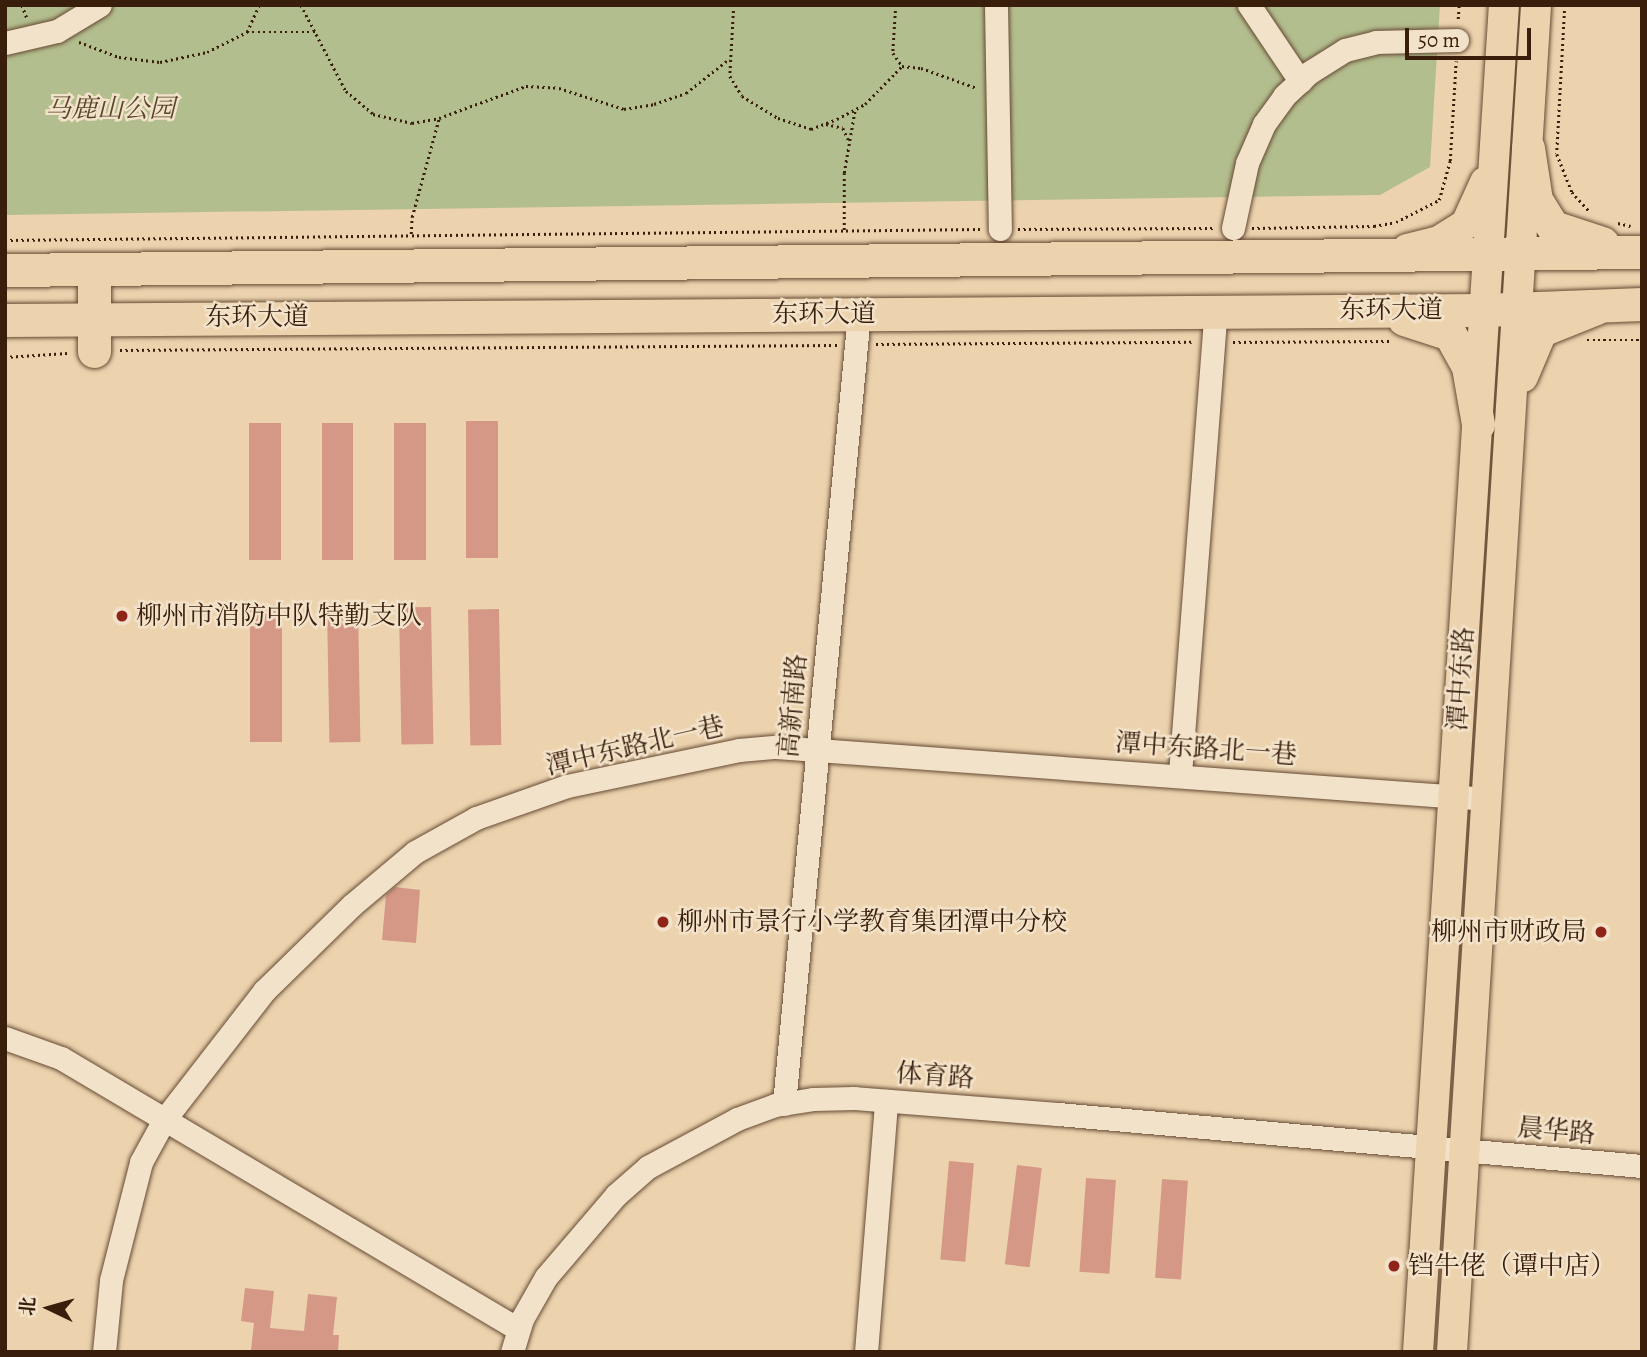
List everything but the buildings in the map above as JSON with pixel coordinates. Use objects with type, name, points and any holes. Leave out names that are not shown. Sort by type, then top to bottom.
[{"type":"highway","points":[[1528,148],[1536,200],[1553,227],[1577,238],[1642,251]]},
{"type":"highway","name":"东环大道","points":[[5,270],[1488,256],[1642,251]]},
{"type":"highway","points":[[94,269],[94,351]]},
{"type":"highway","name":"东环大道","points":[[5,320],[94,318],[857,329],[1215,327],[1361,310],[1484,310],[1629,304]]},
{"type":"highway","points":[[1361,310],[1416,321],[1450,334],[1468,367],[1478,424]]},
{"type":"main road","name":"潭中东路","points":[[1418,1352],[1504,5]]},
{"type":"main road","name":"潭中东路","points":[[1452,1352],[1513,421],[1536,5]]},
{"type":"main road","points":[[1373,257],[1439,241],[1466,224],[1482,198],[1495,144]]},
{"type":"main road","points":[[1513,421],[1525,367],[1542,332],[1571,317],[1629,304]]},
{"type":"street","points":[[5,43],[57,31],[100,5]]},
{"type":"street","points":[[996,5],[1000,229]]},
{"type":"street","points":[[1249,5],[1300,81]]},
{"type":"street","points":[[1233,228],[1247,163],[1264,124],[1300,81],[1345,50],[1376,42],[1457,40]]},
{"type":"street","points":[[1180,774],[1215,327]]},
{"type":"street","name":"高新南路","points":[[784,1104],[857,329]]},
{"type":"street","name":"潭中东路北一巷","points":[[104,1352],[111,1280],[141,1162],[164,1120],[264,991],[415,852],[475,818],[567,786],[739,750],[818,748],[1488,799]]},
{"type":"street","points":[[5,1038],[61,1058],[518,1329]]},
{"type":"street","name":"体育路","points":[[512,1352],[518,1329],[546,1277],[616,1195],[648,1167],[726,1124],[784,1104],[813,1099],[886,1101],[1465,1151]]},
{"type":"street","points":[[866,1352],[886,1101]]},
{"type":"street","name":"晨华路","points":[[1465,1151],[1642,1166]]},
{"type":"path","points":[[247,32],[259,5]]},
{"type":"path","points":[[301,5],[346,91],[373,114],[412,123],[439,118],[526,86],[559,88],[624,108],[654,104],[686,93],[729,59]]},
{"type":"path","points":[[734,5],[730,76],[742,96],[778,118],[811,129],[855,109],[902,66],[921,68],[962,85],[998,93]]},
{"type":"path","points":[[896,5],[893,52],[902,66]]},
{"type":"path","points":[[5,240],[1374,226],[1396,222],[1439,200],[1450,161],[1459,5]]},
{"type":"path","points":[[1565,5],[1557,154],[1572,192],[1594,217]]},
{"type":"path","points":[[57,31],[91,49],[160,62],[207,52],[247,32],[317,33]]},
{"type":"path","points":[[844,230],[844,173],[855,109]]},
{"type":"path","points":[[411,234],[411,217],[439,118]]},
{"type":"path","points":[[825,123],[843,128],[849,141]]},
{"type":"path","points":[[1607,220],[1642,226]]},
{"type":"path","points":[[5,358],[94,351],[857,329],[1215,327],[1392,341]]},
{"type":"path","points":[[1583,340],[1642,340]]},
{"type":"green space","name":"马鹿山公园","points":[[5,5],[1440,5],[1430,167],[1380,195],[5,215]]},
{"type":"place","name":"柳州市消防中队特勤支队","points":[[122,616]]},
{"type":"place","name":"柳州市景行小学教育集团潭中分校","points":[[663,922]]},
{"type":"place","name":"柳州市财政局","points":[[1601,932]]},
{"type":"place","name":"铛牛佬（谭中店）","points":[[1394,1266]]}]
